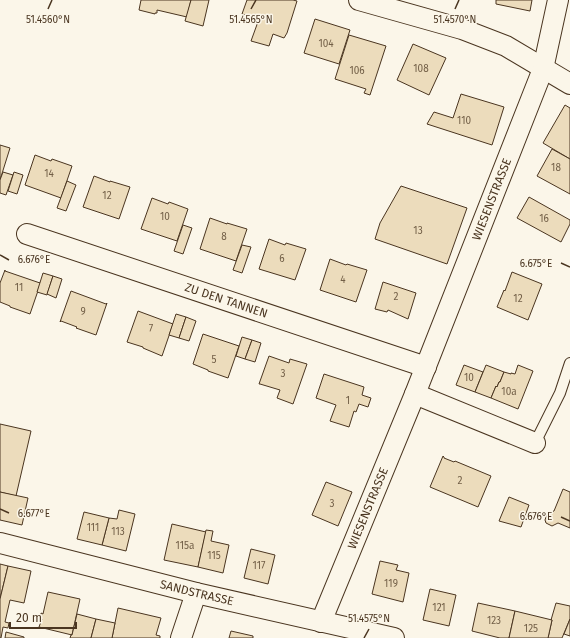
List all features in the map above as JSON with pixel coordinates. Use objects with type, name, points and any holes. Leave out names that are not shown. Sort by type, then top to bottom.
[{"type":"street","points":[[359,0],[462,29],[506,46],[570,84]]},
{"type":"street","name":"WIESENSTRASSE","points":[[321,622],[426,367],[543,69],[558,0]]},
{"type":"street","name":"ZU DEN TANNEN","points":[[27,234],[426,367]]},
{"type":"street","points":[[415,394],[534,443]]},
{"type":"street","name":"SANDSTRASSE","points":[[0,543],[196,593],[394,638]]},
{"type":"street","points":[[182,638],[196,593]]},
{"type":"lane","points":[[534,443],[560,393],[570,363]]},
{"type":"building","points":[[141,0],[191,0],[187,17],[157,10],[157,13],[155,14],[139,10]]},
{"type":"building","points":[[191,0],[209,0],[203,26],[185,21]]},
{"type":"building","points":[[247,0],[297,1],[284,38],[273,34],[269,46],[251,41],[259,19],[242,14]]},
{"type":"building","points":[[496,0],[532,0],[530,11],[496,4]]},
{"type":"building","points":[[315,19],[350,30],[339,64],[304,53]]},
{"type":"building","points":[[349,35],[386,46],[370,95],[364,93],[366,89],[335,79]]},
{"type":"building","points":[[413,44],[446,58],[429,95],[397,80]]},
{"type":"building","points":[[461,94],[504,107],[492,145],[427,124],[434,112],[453,118]]},
{"type":"building","points":[[565,105],[570,108],[570,159],[543,143]]},
{"type":"building","points":[[0,145],[10,148],[0,180]]},
{"type":"building","points":[[552,149],[570,159],[570,194],[537,176]]},
{"type":"building","points":[[35,155],[72,166],[61,198],[25,185]]},
{"type":"building","points":[[3,172],[13,175],[6,195],[0,193],[0,180]]},
{"type":"building","points":[[14,172],[23,175],[17,194],[8,191]]},
{"type":"building","points":[[94,176],[130,187],[119,219],[83,207]]},
{"type":"building","points":[[67,181],[76,185],[66,211],[57,208]]},
{"type":"building","points":[[401,186],[467,208],[447,264],[375,239],[380,223]]},
{"type":"building","points":[[529,197],[570,220],[570,224],[561,242],[517,218]]},
{"type":"building","points":[[152,198],[188,209],[177,241],[141,229]]},
{"type":"building","points":[[210,218],[247,229],[236,261],[200,249]]},
{"type":"building","points":[[183,225],[192,228],[183,254],[174,251]]},
{"type":"building","points":[[269,239],[285,245],[286,243],[306,249],[295,280],[259,269]]},
{"type":"building","points":[[242,245],[251,247],[242,273],[233,270]]},
{"type":"building","points":[[330,259],[367,270],[356,302],[320,290]]},
{"type":"building","points":[[5,270],[40,283],[41,282],[30,314],[0,302],[0,283]]},
{"type":"building","points":[[512,272],[542,284],[528,320],[497,307]]},
{"type":"building","points":[[43,273],[53,276],[47,295],[37,292]]},
{"type":"building","points":[[53,276],[62,279],[56,298],[47,294]]},
{"type":"building","points":[[383,282],[416,293],[408,319],[388,310],[387,312],[375,309]]},
{"type":"building","points":[[71,291],[106,304],[107,303],[96,335],[61,321],[60,322]]},
{"type":"building","points":[[138,311],[173,324],[162,356],[143,347],[127,342]]},
{"type":"building","points":[[176,314],[186,317],[179,338],[169,335]]},
{"type":"building","points":[[186,317],[196,321],[189,341],[179,338]]},
{"type":"building","points":[[203,334],[239,346],[228,378],[193,364]]},
{"type":"building","points":[[242,337],[252,340],[245,359],[236,356]]},
{"type":"building","points":[[252,340],[261,343],[255,362],[245,359]]},
{"type":"building","points":[[269,356],[289,363],[290,359],[307,364],[293,404],[277,398],[280,390],[259,384]]},
{"type":"building","points":[[464,365],[483,372],[475,392],[456,385]]},
{"type":"building","points":[[486,365],[504,372],[491,398],[475,392]]},
{"type":"building","points":[[518,365],[533,371],[518,409],[491,398],[504,372],[515,374]]},
{"type":"building","points":[[324,374],[364,387],[362,395],[371,398],[368,407],[359,404],[356,412],[354,411],[349,427],[330,421],[336,405],[316,398]]},
{"type":"building","points":[[0,424],[31,431],[16,496],[0,492]]},
{"type":"building","points":[[443,456],[444,458],[491,476],[478,507],[430,487]]},
{"type":"building","points":[[326,482],[352,492],[338,526],[312,515]]},
{"type":"building","points":[[563,489],[570,492],[570,528],[558,523],[552,526],[546,523],[545,520],[547,514],[554,511]]},
{"type":"building","points":[[0,492],[28,498],[22,525],[0,520]]},
{"type":"building","points":[[509,497],[529,505],[521,527],[499,521]]},
{"type":"building","points":[[119,510],[135,514],[126,551],[102,545],[109,518],[117,519]]},
{"type":"building","points":[[84,512],[109,518],[102,545],[77,539]]},
{"type":"building","points":[[172,524],[206,532],[198,567],[164,560]]},
{"type":"building","points":[[206,530],[213,531],[211,541],[229,545],[223,573],[198,567]]},
{"type":"building","points":[[251,549],[275,555],[268,584],[244,578]]},
{"type":"building","points":[[380,561],[398,565],[396,570],[409,573],[403,602],[372,594]]},
{"type":"building","points":[[0,564],[8,566],[0,599]]},
{"type":"building","points":[[8,566],[31,571],[24,603],[10,600],[5,622],[9,623],[8,628],[3,627],[0,638],[0,599]]},
{"type":"building","points":[[430,589],[456,595],[449,626],[423,620]]},
{"type":"building","points":[[48,592],[80,599],[72,635],[39,627],[42,619],[40,618],[41,613],[43,614]]},
{"type":"building","points":[[478,603],[515,611],[509,638],[500,638],[472,631]]},
{"type":"building","points":[[556,603],[570,606],[570,619],[562,638],[548,638],[551,620]]},
{"type":"building","points":[[118,608],[161,618],[156,635],[160,636],[160,638],[112,638]]},
{"type":"building","points":[[515,611],[552,620],[548,638],[509,638]]},
{"type":"building","points":[[77,614],[96,619],[91,638],[70,638]]},
{"type":"building","points":[[96,619],[115,623],[112,638],[91,638]]},
{"type":"building","points":[[570,619],[570,636],[564,634]]},
{"type":"building","points":[[231,631],[253,636],[253,638],[229,638]]},
{"type":"building","points":[[6,632],[24,637],[24,638],[5,638]]}]
